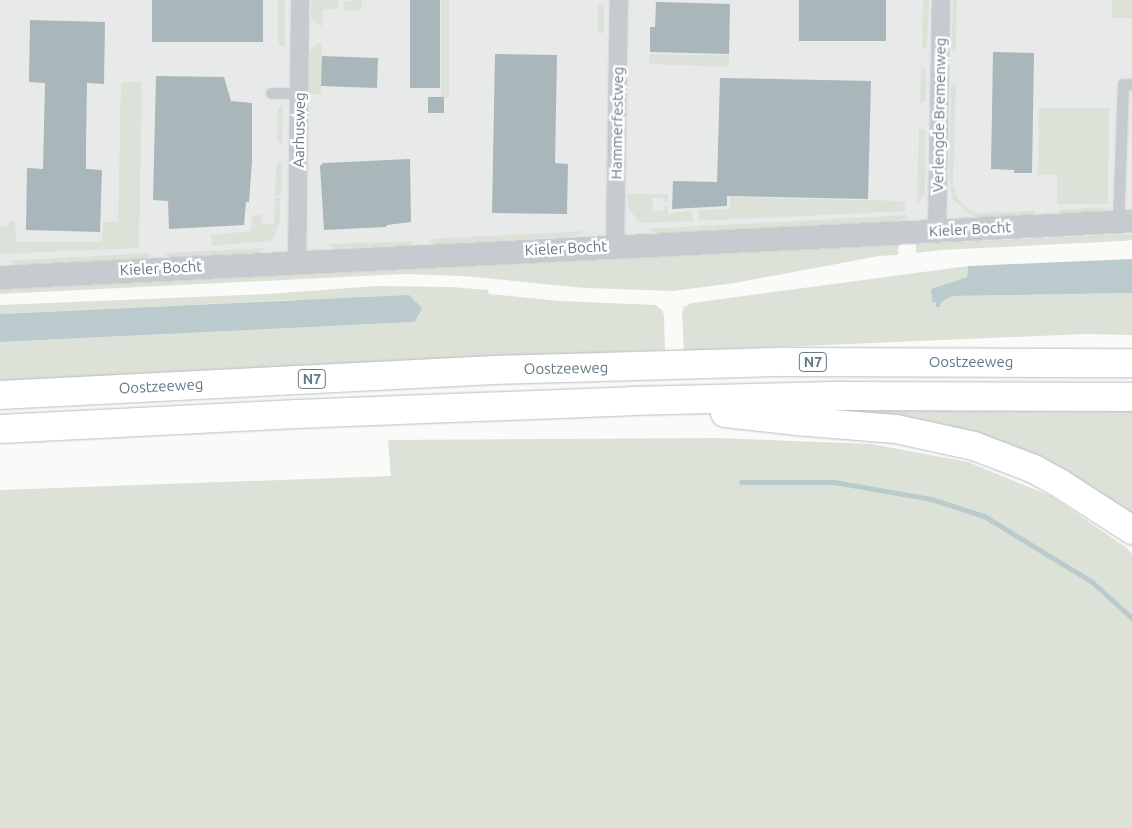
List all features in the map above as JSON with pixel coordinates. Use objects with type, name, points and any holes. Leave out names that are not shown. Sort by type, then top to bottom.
[{"type":"highway","name":"Oostzeeweg","points":[[0,395],[494,370],[787,362],[1132,363]]},
{"type":"highway","name":"N7","points":[[0,429],[297,414],[632,401],[853,396],[1132,397]]},
{"type":"highway","name":"N7","points":[[632,401],[796,421],[896,430],[974,446],[1034,469],[1061,484],[1132,530]]},
{"type":"street","name":"Aarhusweg","points":[[297,261],[300,0]]},
{"type":"street","name":"Hammerfestweg","points":[[615,245],[619,0]]},
{"type":"street","name":"Verlengde Bremenweg","points":[[937,230],[941,0]]},
{"type":"street","name":"Kieler Bocht","points":[[0,277],[615,245],[1125,222]]},
{"type":"lane","points":[[1125,222],[1123,84],[1132,84]]},
{"type":"lane","points":[[271,93],[299,93]]},
{"type":"shaded area","points":[[0,0],[1132,0],[1132,228],[0,282]]},
{"type":"shaded area","points":[[278,0],[285,0],[285,46],[278,46]]},
{"type":"shaded area","points":[[311,0],[339,0],[338,9],[323,9],[322,26],[320,26],[311,18]]},
{"type":"shaded area","points":[[362,0],[361,11],[343,10],[344,1]]},
{"type":"shaded area","points":[[441,0],[449,0],[449,98],[441,98]]},
{"type":"shaded area","points":[[923,0],[929,0],[927,47],[925,49],[922,49]]},
{"type":"shaded area","points":[[953,0],[957,0],[956,51],[951,48]]},
{"type":"shaded area","points":[[1112,0],[1132,0],[1132,18],[1112,18]]},
{"type":"shaded area","points":[[598,5],[604,5],[604,33],[598,33]]},
{"type":"shaded area","points":[[322,42],[321,94],[309,94],[310,51],[316,44]]},
{"type":"shaded area","points":[[650,54],[729,55],[729,67],[649,64]]},
{"type":"shaded area","points":[[921,68],[926,70],[926,100],[920,103]]},
{"type":"shaded area","points":[[121,82],[142,82],[139,248],[0,254],[0,227],[6,226],[11,221],[15,220],[16,242],[102,242],[103,222],[118,222]]},
{"type":"shaded area","points":[[956,84],[953,185],[958,199],[969,209],[978,213],[1036,211],[1032,217],[980,218],[970,215],[952,199],[949,176],[951,86]]},
{"type":"shaded area","points":[[283,104],[282,145],[277,139],[278,109]]},
{"type":"shaded area","points":[[1039,108],[1109,108],[1108,204],[1057,204],[1057,175],[1038,175]]},
{"type":"shaded area","points":[[919,128],[925,130],[925,193],[917,205]]},
{"type":"shaded area","points":[[279,162],[282,162],[281,196],[275,196],[276,166]]},
{"type":"shaded area","points":[[627,194],[668,194],[668,202],[664,202],[664,198],[653,198],[652,211],[665,211],[665,206],[668,206],[668,214],[692,210],[693,221],[639,223],[628,206]]},
{"type":"shaded area","points":[[730,197],[906,201],[905,211],[699,221],[698,210],[730,209]]},
{"type":"shaded area","points":[[275,198],[280,198],[280,220],[275,235],[269,241],[212,246],[211,235],[251,231],[253,215],[261,215],[262,224],[274,224]]},
{"type":"shaded area","points":[[1106,207],[1102,212],[1060,214],[1057,210]]},
{"type":"shaded area","points":[[907,215],[906,218],[892,223],[660,234],[644,229]]},
{"type":"shaded area","points":[[587,231],[575,236],[433,244],[428,239]]},
{"type":"shaded area","points":[[1132,234],[1132,240],[1122,241],[916,253],[916,244]]},
{"type":"shaded area","points":[[414,241],[411,246],[334,248],[327,244]]},
{"type":"shaded area","points":[[899,243],[898,255],[879,256],[735,283],[673,291],[585,288],[463,276],[404,274],[0,294],[0,288]]},
{"type":"shaded area","points":[[268,248],[255,253],[169,258],[164,253]]},
{"type":"shaded area","points":[[149,253],[150,259],[22,265],[6,261]]},
{"type":"shaded area","points":[[1132,259],[1132,293],[952,296],[941,302],[940,307],[936,307],[936,302],[932,303],[931,289],[967,277],[968,266]]},
{"type":"shaded area","points":[[968,266],[967,277],[931,289],[932,303],[952,296],[1132,293],[1132,335],[1084,334],[684,351],[682,313],[684,307],[692,303]]},
{"type":"shaded area","points":[[376,286],[452,287],[488,290],[489,294],[560,301],[656,305],[662,310],[664,315],[665,350],[0,382],[0,342],[415,322],[419,315],[294,300],[0,314],[0,305],[268,294]]},
{"type":"shaded area","points":[[409,295],[422,308],[415,322],[0,342],[0,314]]},
{"type":"shaded area","points":[[845,407],[1132,409],[1132,515],[1058,467],[967,431],[915,418],[846,411]]},
{"type":"shaded area","points":[[716,438],[871,444],[968,462],[1051,496],[1127,548],[1132,554],[1132,828],[0,828],[0,490],[391,476],[388,440]]},
{"type":"building","points":[[152,0],[263,0],[263,42],[152,42]]},
{"type":"building","points":[[410,0],[440,0],[440,88],[410,88]]},
{"type":"building","points":[[799,0],[886,0],[886,41],[799,41]]},
{"type":"building","points":[[656,2],[730,4],[729,54],[650,52],[650,27],[655,27]]},
{"type":"building","points":[[30,20],[105,22],[104,84],[87,83],[86,169],[102,170],[100,232],[26,230],[27,168],[43,169],[45,83],[29,82]]},
{"type":"building","points":[[993,52],[1034,53],[1032,173],[1014,173],[1014,170],[991,169]]},
{"type":"building","points":[[495,54],[557,55],[555,163],[568,164],[567,214],[492,213]]},
{"type":"building","points":[[322,56],[378,58],[377,88],[321,86]]},
{"type":"building","points":[[156,76],[224,77],[231,101],[252,103],[252,161],[249,202],[246,202],[244,225],[169,229],[168,201],[153,200]]},
{"type":"building","points":[[720,78],[871,81],[868,199],[727,196],[727,206],[672,209],[673,181],[717,182]]},
{"type":"building","points":[[428,97],[444,97],[444,113],[428,113]]},
{"type":"building","points":[[410,159],[411,222],[387,225],[386,227],[324,230],[320,166],[323,163]]},
{"type":"waterway","points":[[741,482],[834,482],[931,499],[984,516],[1092,582],[1132,618]]}]
